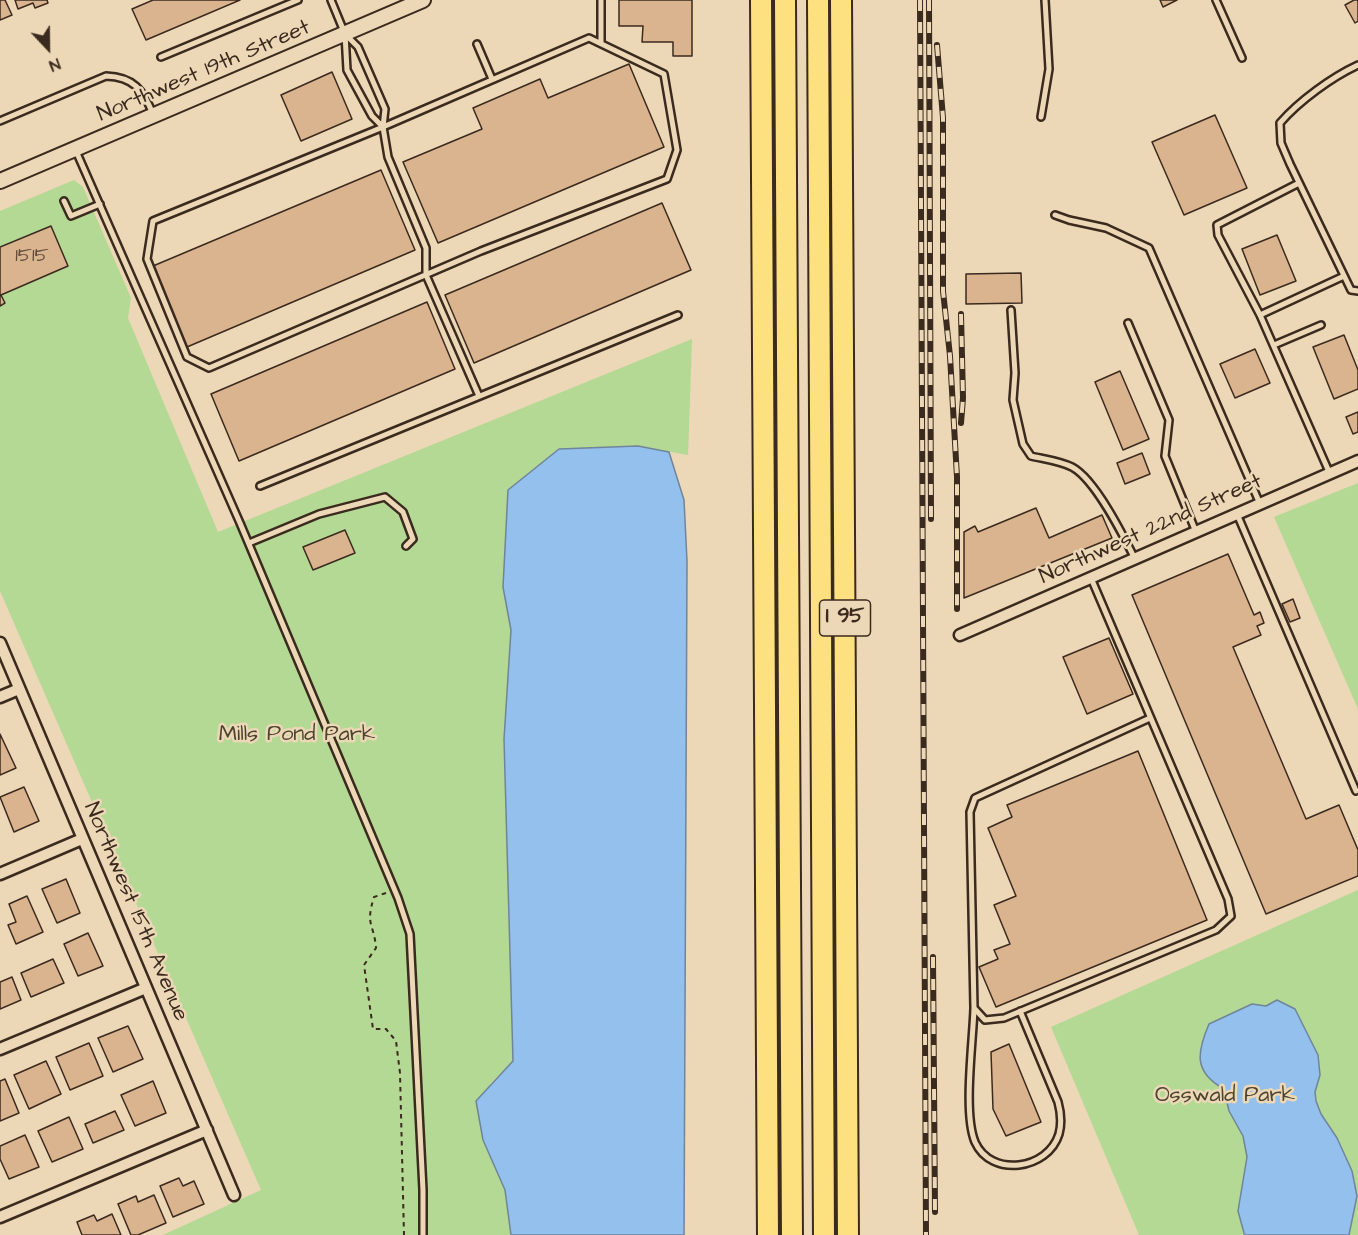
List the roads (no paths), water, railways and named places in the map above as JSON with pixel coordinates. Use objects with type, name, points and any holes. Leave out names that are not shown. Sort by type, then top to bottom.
[{"type":"highway","points":[[761,0],[768,1235]]},
{"type":"highway","points":[[785,0],[792,1235]]},
{"type":"highway","points":[[818,0],[824,1235]]},
{"type":"highway","name":"I 95","points":[[841,0],[848,1235]]},
{"type":"street","name":"Northwest 19th Street","points":[[0,181],[423,0]]},
{"type":"street","name":"Northwest 22nd Street","points":[[960,635],[1358,461]]},
{"type":"street","name":"Northwest 15th Avenue","points":[[0,643],[234,1195]]},
{"type":"street","points":[[0,697],[19,689]]},
{"type":"street","points":[[0,874],[82,838]]},
{"type":"street","points":[[0,1049],[146,988]]},
{"type":"street","points":[[0,1217],[207,1130]]},
{"type":"lane","points":[[161,57],[298,0]]},
{"type":"lane","points":[[331,0],[345,34],[347,70],[372,116],[383,127]]},
{"type":"lane","points":[[601,0],[601,43]]},
{"type":"lane","points":[[1041,117],[1049,69],[1045,0]]},
{"type":"lane","points":[[1216,0],[1242,58]]},
{"type":"lane","points":[[345,34],[358,47],[385,109],[383,127],[388,157],[426,248],[426,275],[479,396]]},
{"type":"lane","points":[[589,38],[664,74],[677,150],[666,179],[481,251],[209,368],[187,357],[147,260],[153,221],[383,127],[492,79],[589,38]]},
{"type":"lane","points":[[477,44],[492,79]]},
{"type":"lane","points":[[1358,65],[1309,97],[1280,123],[1281,143],[1299,183],[1351,291],[1358,291]]},
{"type":"lane","points":[[0,121],[106,76],[119,77],[144,92],[154,116]]},
{"type":"lane","points":[[75,149],[249,543],[394,890],[410,934],[423,1190],[423,1235]]},
{"type":"lane","points":[[1299,183],[1217,225],[1218,234],[1260,315],[1330,474]]},
{"type":"lane","points":[[64,201],[71,216],[100,204]]},
{"type":"lane","points":[[1055,214],[1069,220],[1106,228],[1149,248],[1260,504]]},
{"type":"lane","points":[[1260,315],[1344,276]]},
{"type":"lane","points":[[1011,310],[1015,373],[1013,400],[1023,444],[1031,456],[1070,465],[1081,472],[1125,538],[1135,559]]},
{"type":"lane","points":[[260,486],[678,315]]},
{"type":"lane","points":[[1128,324],[1169,420],[1165,456],[1196,532]]},
{"type":"lane","points":[[1274,345],[1321,325]]},
{"type":"lane","points":[[249,543],[319,514],[385,497],[404,513],[412,539],[406,546]]},
{"type":"lane","points":[[1237,514],[1356,791]]},
{"type":"lane","points":[[974,1008],[984,1020],[1004,1018],[1216,930],[1231,916],[1228,899],[1091,578]]},
{"type":"lane","points":[[1020,1011],[1058,1102],[1061,1117],[1058,1136],[1050,1149],[1038,1160],[1006,1166],[991,1159],[975,1143],[969,1118],[974,1008],[970,812],[975,798],[1150,718]]},
{"type":"water","points":[[638,446],[669,452],[684,500],[687,561],[684,1235],[511,1235],[505,1190],[483,1140],[476,1101],[513,1061],[504,739],[511,630],[503,587],[508,490],[559,449]]},
{"type":"water","points":[[1277,1000],[1295,1009],[1318,1055],[1320,1075],[1315,1092],[1316,1101],[1352,1171],[1357,1196],[1349,1235],[1245,1235],[1244,1233],[1238,1211],[1247,1157],[1243,1136],[1229,1111],[1224,1089],[1207,1076],[1202,1068],[1200,1052],[1209,1024],[1252,1004],[1266,1006]]},
{"type":"railway","points":[[920,0],[926,1235]]},
{"type":"railway","points":[[929,0],[931,519]]},
{"type":"railway","points":[[937,45],[943,118],[943,291],[950,356],[957,477],[957,609]]},
{"type":"railway","points":[[961,314],[963,398],[961,423]]},
{"type":"railway","points":[[933,957],[935,1212]]},
{"type":"park label","name":"Mills Pond Park","points":[[297,735]]},
{"type":"park label","name":"Osswald Park","points":[[1225,1096]]}]
